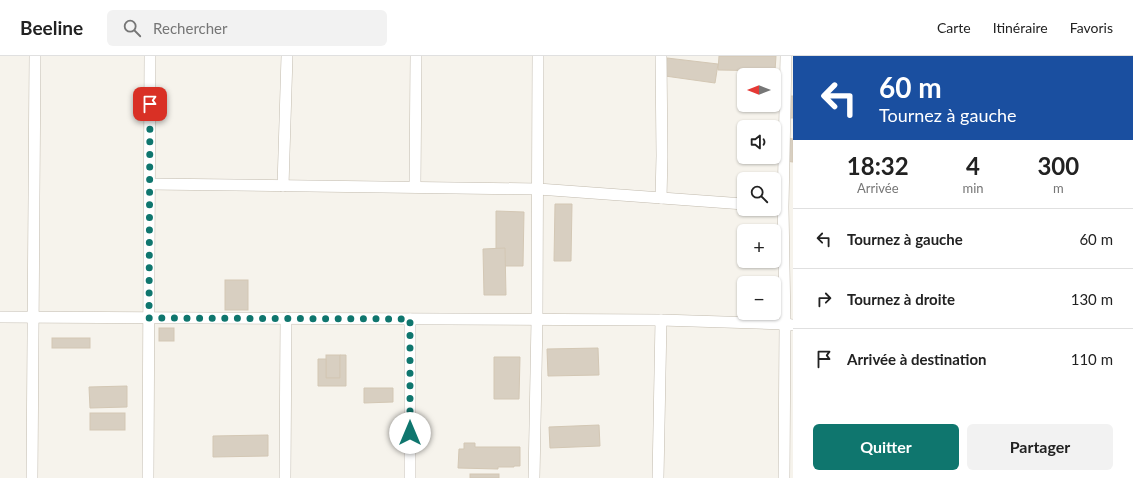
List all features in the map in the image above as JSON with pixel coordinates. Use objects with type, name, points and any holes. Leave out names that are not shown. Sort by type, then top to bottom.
[{"type":"street","points":[[32,478],[35,56]]},
{"type":"street","points":[[148,478],[150,56]]},
{"type":"street","points":[[283,186],[287,56]]},
{"type":"street","points":[[415,188],[416,56]]},
{"type":"street","points":[[534,478],[537,320],[538,56]]},
{"type":"street","points":[[661,56],[661,198]]},
{"type":"street","points":[[781,172],[786,56]]},
{"type":"street","points":[[150,184],[538,189],[737,203]]},
{"type":"street","points":[[780,216],[789,324],[784,478]]},
{"type":"street","points":[[0,317],[661,320],[789,324]]},
{"type":"street","points":[[284,478],[286,318]]},
{"type":"street","points":[[410,319],[410,478]]},
{"type":"street","points":[[658,478],[661,320]]},
{"type":"building","points":[[719,56],[776,56],[775,68],[737,68],[737,70],[718,70]]},
{"type":"building","points":[[667,58],[718,64],[715,83],[665,76]]},
{"type":"building","points":[[788,96],[793,96],[793,118],[788,118]]},
{"type":"building","points":[[787,138],[793,139],[793,162],[785,161]]},
{"type":"building","points":[[555,204],[572,204],[571,261],[554,261]]},
{"type":"building","points":[[496,211],[524,212],[523,266],[496,266]]},
{"type":"building","points":[[505,248],[506,295],[484,295],[483,249]]},
{"type":"building","points":[[225,280],[248,280],[248,310],[225,310]]},
{"type":"building","points":[[159,328],[174,328],[174,341],[159,341]]},
{"type":"building","points":[[52,338],[90,338],[90,348],[52,348]]},
{"type":"building","points":[[598,348],[599,375],[548,376],[547,349]]},
{"type":"building","points":[[326,355],[340,355],[340,378],[326,378]]},
{"type":"building","points":[[340,355],[346,355],[346,386],[318,386],[318,359],[326,359],[326,378],[340,378]]},
{"type":"building","points":[[494,357],[520,357],[519,399],[494,399]]},
{"type":"building","points":[[127,386],[127,407],[90,408],[89,387]]},
{"type":"building","points":[[364,388],[393,388],[393,402],[364,403]]},
{"type":"building","points":[[90,413],[125,413],[125,430],[90,430]]},
{"type":"building","points":[[599,425],[600,446],[550,448],[549,427]]},
{"type":"building","points":[[268,435],[268,456],[213,457],[213,436]]},
{"type":"building","points":[[464,443],[475,443],[475,447],[520,447],[520,466],[498,467],[498,469],[458,468],[459,449],[464,449]]},
{"type":"building","points":[[470,474],[499,474],[499,478],[470,478]]},
{"type":"route","points":[[150,104],[149,318],[410,319],[410,433]]}]
